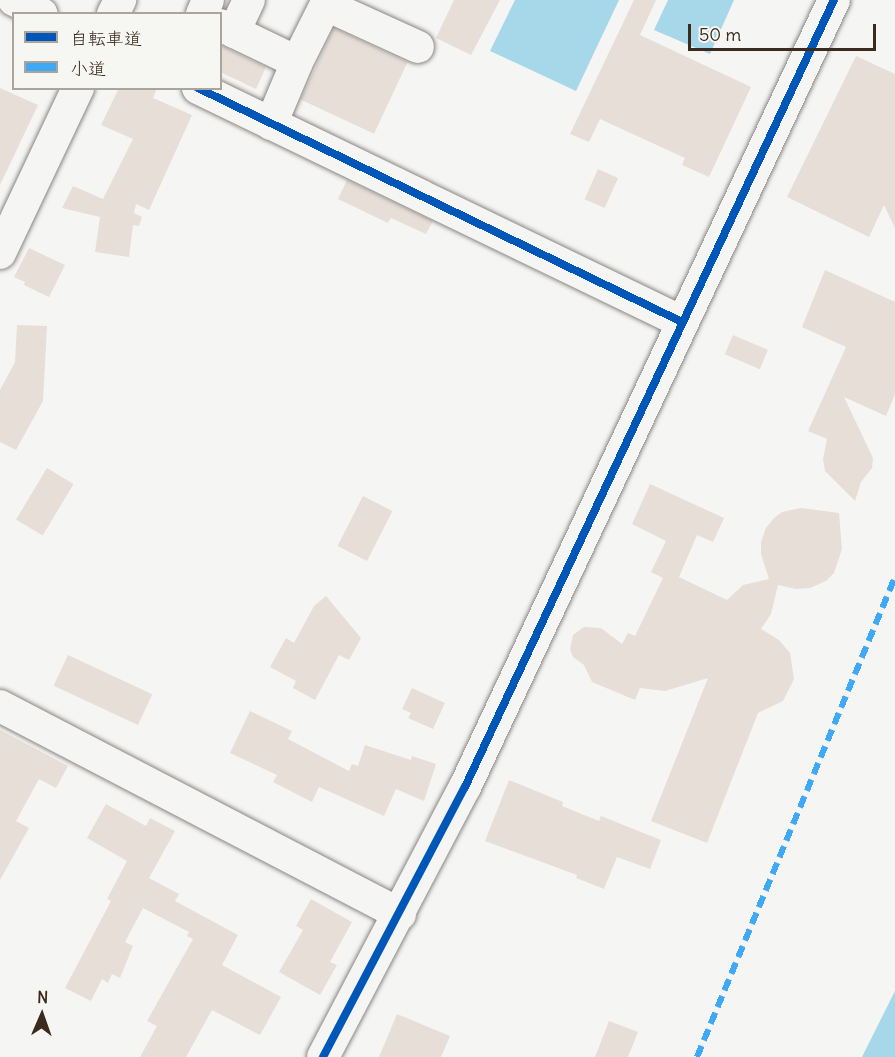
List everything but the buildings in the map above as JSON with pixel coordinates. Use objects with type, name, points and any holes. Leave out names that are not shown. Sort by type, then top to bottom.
[{"type":"street","points":[[14,0],[38,12]]},
{"type":"street","points":[[249,0],[227,29],[297,62]]},
{"type":"street","points":[[323,1057],[465,787],[834,0]]},
{"type":"street","points":[[271,124],[297,62],[327,3],[418,47]]},
{"type":"street","points":[[0,253],[77,90]]},
{"type":"street","points":[[202,90],[682,322]]},
{"type":"street","points":[[0,706],[400,914]]},
{"type":"water","points":[[515,0],[619,0],[576,91],[490,51]]},
{"type":"water","points":[[668,0],[734,0],[710,54],[654,30]]},
{"type":"water","points":[[895,991],[895,1057],[862,1057]]},
{"type":"marked path","points":[[697,1057],[895,577]]},
{"type":"cycle path","points":[[323,1057],[465,787],[834,0]]},
{"type":"cycle path","points":[[202,90],[682,322]]}]
